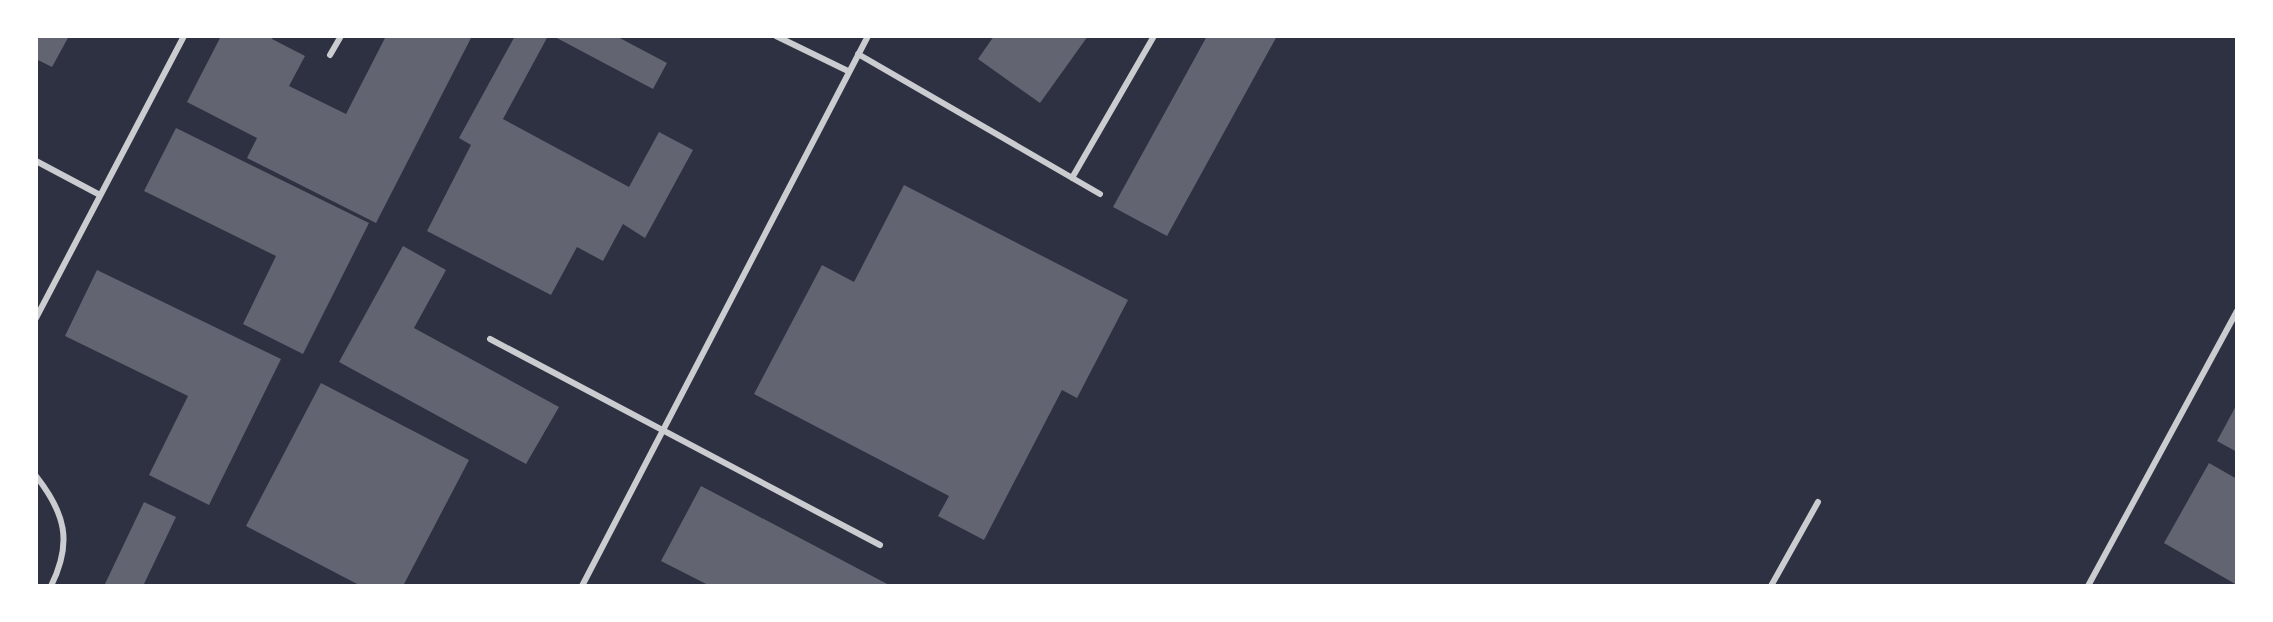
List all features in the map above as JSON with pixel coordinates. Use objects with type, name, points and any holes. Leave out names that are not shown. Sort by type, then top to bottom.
[{"type":"lane","points":[[36,318],[184,36]]},
{"type":"lane","points":[[330,55],[341,36]]},
{"type":"lane","points":[[776,36],[848,71]]},
{"type":"lane","points":[[582,586],[868,36]]},
{"type":"lane","points":[[1072,178],[1154,36]]},
{"type":"lane","points":[[858,54],[1100,194]]},
{"type":"lane","points":[[36,161],[100,195]]},
{"type":"lane","points":[[2088,586],[2237,311]]},
{"type":"lane","points":[[490,339],[880,545]]},
{"type":"lane","points":[[36,476],[50,494],[65,526],[59,570],[51,586]]},
{"type":"lane","points":[[1771,586],[1818,502]]},
{"type":"building","points":[[36,36],[69,36],[52,67],[36,59]]},
{"type":"building","points":[[221,36],[273,36],[272,39],[305,56],[289,86],[346,114],[386,36],[472,36],[376,223],[247,158],[257,138],[187,102]]},
{"type":"building","points":[[515,36],[548,36],[503,119],[629,187],[659,132],[693,150],[645,238],[623,224],[603,261],[577,247],[551,295],[427,231],[471,145],[459,138]]},
{"type":"building","points":[[553,36],[616,36],[667,63],[653,89]]},
{"type":"building","points":[[994,36],[1088,36],[1040,103],[978,59]]},
{"type":"building","points":[[1207,36],[1277,36],[1167,236],[1113,207]]},
{"type":"building","points":[[176,128],[369,223],[303,354],[243,324],[276,256],[144,191]]},
{"type":"building","points":[[904,185],[1128,300],[1077,398],[1062,390],[984,540],[938,516],[949,496],[754,394],[822,265],[854,282]]},
{"type":"building","points":[[403,246],[446,270],[414,328],[559,407],[526,464],[339,362]]},
{"type":"building","points":[[97,270],[281,359],[209,505],[149,475],[188,396],[65,336]]},
{"type":"building","points":[[321,383],[469,460],[403,586],[361,586],[246,526]]},
{"type":"building","points":[[2237,404],[2237,452],[2217,441]]},
{"type":"building","points":[[2209,463],[2237,479],[2237,585],[2164,543]]},
{"type":"building","points":[[701,486],[891,586],[710,586],[661,561]]},
{"type":"building","points":[[144,502],[176,517],[143,586],[104,586]]}]
